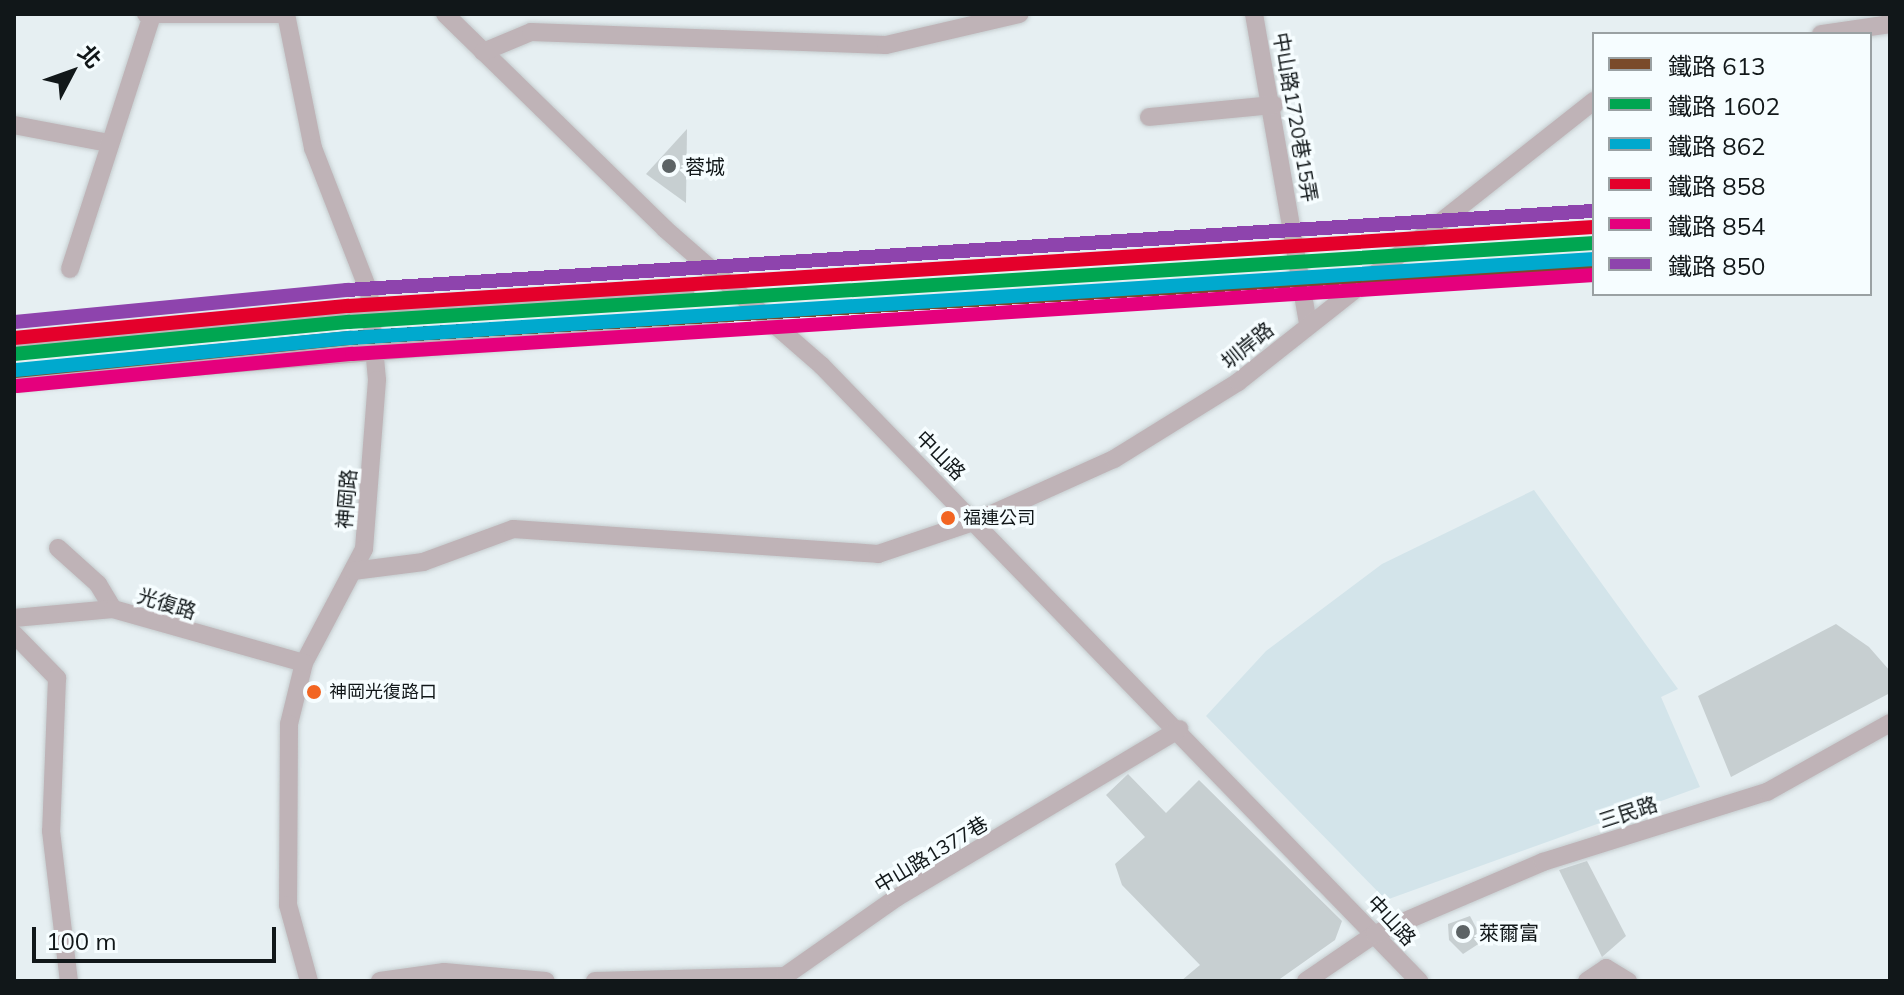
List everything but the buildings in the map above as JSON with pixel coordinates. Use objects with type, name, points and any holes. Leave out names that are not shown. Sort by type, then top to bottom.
[{"type":"street","points":[[70,269],[149,15],[286,14]]},
{"type":"street","name":"神岡路","points":[[286,14],[313,148],[371,309],[374,348],[369,509],[364,549],[304,663],[289,724],[288,905],[309,981]]},
{"type":"street","name":"中山路","points":[[445,14],[665,229],[821,365],[1179,729],[1419,981]]},
{"type":"street","points":[[483,52],[531,32],[886,45],[1019,14]]},
{"type":"street","name":"中山路1720巷15弄","points":[[1254,14],[1274,105],[1308,323]]},
{"type":"street","points":[[1835,32],[1890,24]]},
{"type":"street","name":"圳岸路","points":[[353,571],[423,562],[513,529],[878,554],[976,521],[1114,459],[1238,382],[1308,323],[1592,103]]},
{"type":"street","points":[[1149,117],[1274,105]]},
{"type":"street","points":[[14,125],[108,143]]},
{"type":"street","points":[[14,343],[371,309],[685,291]]},
{"type":"street","points":[[14,382],[374,348],[719,323]]},
{"type":"street","points":[[58,548],[98,584],[113,609]]},
{"type":"street","name":"光復路","points":[[14,618],[113,609],[304,663]]},
{"type":"street","points":[[14,634],[57,678],[51,831],[69,981]]},
{"type":"street","name":"三民路","points":[[1306,981],[1375,934],[1543,862],[1767,792],[1890,723]]},
{"type":"street","name":"中山路1377巷","points":[[595,981],[785,976],[896,898],[1179,729]]},
{"type":"street","points":[[1587,981],[1606,968],[1628,981]]},
{"type":"street","points":[[380,981],[444,972],[546,981]]},
{"type":"shaded area","points":[[1534,490],[1678,689],[1661,697],[1700,787],[1386,900],[1206,716],[1266,651],[1382,564]]},
{"type":"rail line","name":"850","points":[[14,322],[347,290],[1592,211]]},
{"type":"rail line","name":"858","points":[[14,338],[348,306],[1592,227]]},
{"type":"rail line","name":"1602","points":[[14,354],[349,322],[1592,243]]},
{"type":"rail line","name":"862","points":[[16,370],[350,338],[1592,259]]},
{"type":"rail line","name":"613","points":[[14,371],[350,338],[1592,262]]},
{"type":"rail line","name":"854","points":[[17,386],[352,354],[1592,275]]},
{"type":"place","name":"蓉城","points":[[669,166]]},
{"type":"place","name":"福連公司","points":[[948,518]]},
{"type":"place","name":"神岡光復路口","points":[[314,692]]},
{"type":"place","name":"萊爾富","points":[[1463,932]]}]
